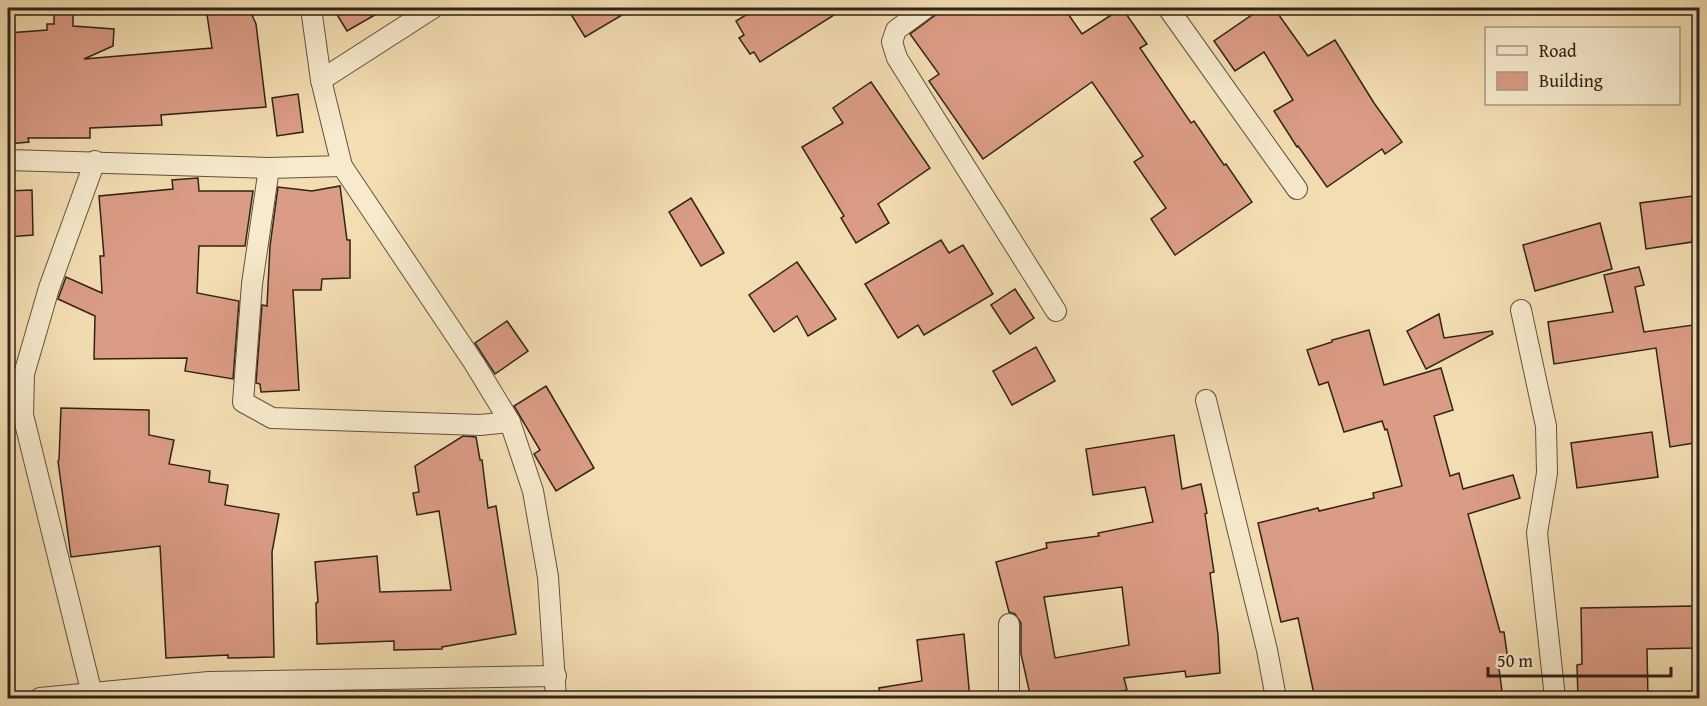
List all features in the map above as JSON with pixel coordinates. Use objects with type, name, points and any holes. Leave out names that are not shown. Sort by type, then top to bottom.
[{"type":"street","points":[[311,8],[321,80],[342,166],[474,363],[510,422],[533,491],[548,578],[556,699]]},
{"type":"street","points":[[321,80],[433,8]]},
{"type":"street","points":[[926,8],[896,30],[892,42],[897,58],[1056,310]]},
{"type":"street","points":[[1168,8],[1297,189]]},
{"type":"street","points":[[8,160],[269,168],[342,166]]},
{"type":"street","points":[[93,694],[15,415],[24,374],[49,288],[95,161]]},
{"type":"street","points":[[269,168],[252,284],[243,402],[272,418],[480,425],[510,422]]},
{"type":"street","points":[[1521,310],[1546,426],[1547,473],[1537,533],[1555,699]]},
{"type":"street","points":[[1206,400],[1267,650],[1276,699]]},
{"type":"street","points":[[1009,699],[1010,624]]},
{"type":"street","points":[[40,699],[93,694],[555,676]]},
{"type":"building","points":[[54,8],[73,8],[73,26],[114,29],[113,46],[84,59],[212,48],[206,8],[249,8],[256,24],[266,107],[161,115],[162,125],[90,128],[90,138],[28,138],[29,142],[8,144],[8,33],[47,30],[47,24],[54,24]]},
{"type":"building","points":[[333,8],[387,8],[347,31]]},
{"type":"building","points":[[567,8],[634,8],[585,37]]},
{"type":"building","points":[[757,8],[845,8],[760,62],[754,52],[750,54],[739,38],[744,35],[736,21]]},
{"type":"building","points":[[945,8],[1064,8],[1082,34],[1122,8],[1147,44],[1140,48],[1191,123],[1194,121],[1252,202],[1175,255],[1151,219],[1166,208],[1134,162],[1143,156],[1092,82],[983,159],[929,81],[939,74],[910,34]]},
{"type":"building","points":[[1262,8],[1274,8],[1308,56],[1335,40],[1374,103],[1402,142],[1385,154],[1382,149],[1327,187],[1274,111],[1293,100],[1264,52],[1235,71],[1214,41]]},
{"type":"building","points":[[871,82],[930,168],[878,204],[889,223],[856,243],[841,218],[844,216],[802,147],[843,123],[833,108]]},
{"type":"building","points":[[298,94],[303,132],[277,136],[272,98]]},
{"type":"building","points":[[198,178],[199,191],[253,191],[245,246],[199,246],[197,293],[239,301],[233,379],[185,371],[187,358],[94,359],[95,316],[58,299],[66,277],[102,293],[100,256],[104,256],[99,196],[173,189],[172,180]]},
{"type":"building","points":[[340,186],[347,240],[350,240],[350,278],[322,279],[321,290],[293,290],[299,390],[261,392],[260,384],[256,383],[262,305],[267,306],[270,246],[278,187],[312,191]]},
{"type":"building","points":[[32,190],[33,235],[8,237],[8,191]]},
{"type":"building","points":[[1700,195],[1700,238],[1692,239],[1692,242],[1646,249],[1640,203]]},
{"type":"building","points":[[691,198],[724,253],[701,266],[669,212]]},
{"type":"building","points":[[1600,223],[1612,269],[1535,291],[1523,245]]},
{"type":"building","points":[[941,240],[949,253],[963,245],[993,294],[924,335],[918,325],[898,338],[865,284]]},
{"type":"building","points":[[797,262],[836,319],[808,336],[797,316],[774,332],[749,295]]},
{"type":"building","points":[[1639,267],[1644,285],[1635,287],[1644,332],[1700,324],[1700,442],[1670,447],[1656,348],[1554,364],[1548,322],[1613,312],[1604,275]]},
{"type":"building","points":[[1015,289],[1034,318],[1010,334],[991,305]]},
{"type":"building","points":[[1439,314],[1444,338],[1492,331],[1493,334],[1426,369],[1407,331]]},
{"type":"building","points":[[507,321],[528,351],[495,374],[475,343]]},
{"type":"building","points":[[1369,330],[1384,385],[1441,368],[1453,410],[1434,416],[1450,476],[1459,473],[1463,489],[1513,475],[1520,498],[1468,514],[1500,632],[1504,632],[1508,660],[1498,661],[1503,699],[1315,699],[1298,618],[1281,622],[1258,523],[1318,508],[1319,511],[1374,498],[1373,493],[1402,486],[1387,429],[1385,430],[1382,421],[1344,432],[1328,382],[1319,385],[1307,350],[1332,342],[1332,340]]},
{"type":"building","points":[[1036,347],[1055,381],[1012,405],[993,371]]},
{"type":"building","points":[[546,386],[594,468],[556,491],[534,454],[540,450],[514,406]]},
{"type":"building","points":[[61,408],[149,410],[149,435],[174,440],[169,464],[210,471],[209,482],[228,485],[225,505],[279,514],[272,552],[274,657],[228,658],[228,655],[166,658],[160,546],[71,557],[58,461]]},
{"type":"building","points":[[1652,432],[1658,477],[1577,488],[1571,443]]},
{"type":"building","points":[[1174,435],[1182,489],[1201,484],[1207,513],[1205,514],[1214,572],[1210,573],[1220,673],[1186,677],[1185,671],[1124,678],[1127,690],[1079,699],[1031,699],[1021,654],[1021,623],[1015,614],[1009,612],[996,562],[1047,548],[1046,543],[1099,536],[1098,533],[1153,522],[1145,487],[1093,495],[1086,449]],"holes":[[[1122,587],[1129,645],[1055,658],[1044,597]]]},
{"type":"building","points":[[463,436],[476,437],[480,460],[482,460],[488,508],[496,506],[516,634],[442,647],[442,649],[394,650],[394,641],[317,644],[316,603],[318,602],[315,562],[377,556],[380,592],[451,590],[439,511],[417,515],[413,493],[419,492],[415,466]]},
{"type":"building","points":[[1694,606],[1695,648],[1647,649],[1648,699],[1578,699],[1577,665],[1582,664],[1581,608]]},
{"type":"building","points":[[964,634],[970,699],[880,699],[879,688],[922,681],[917,640]]}]
